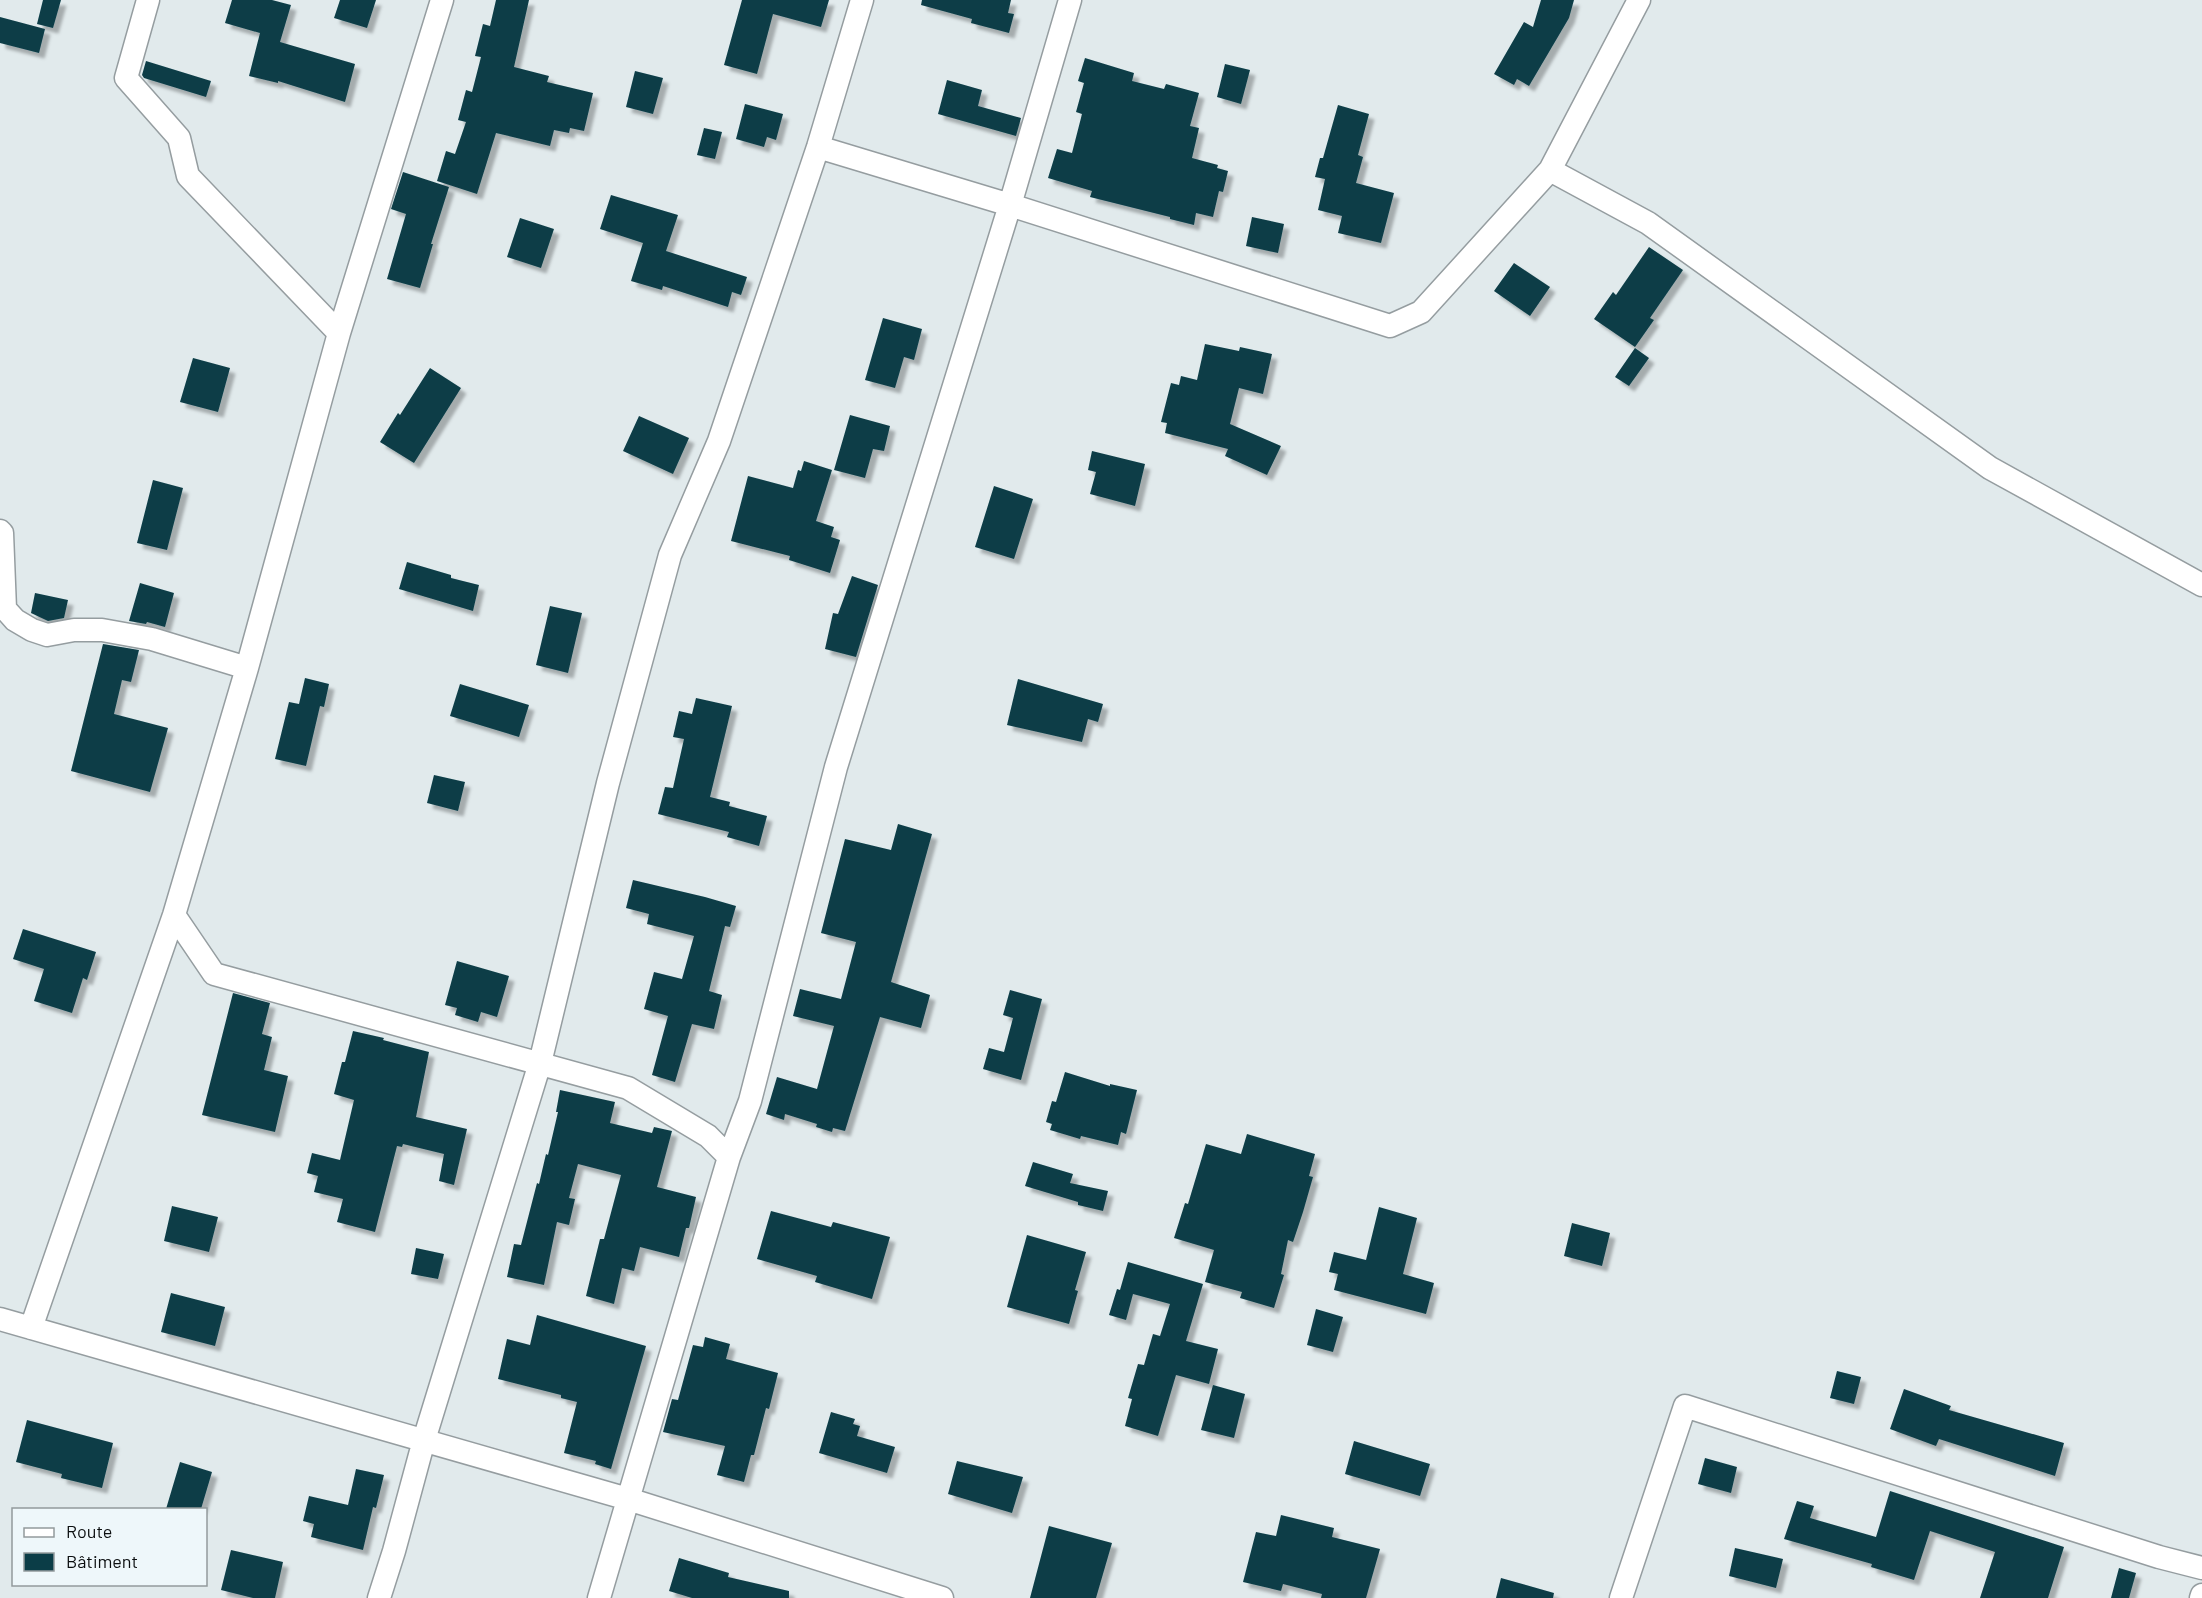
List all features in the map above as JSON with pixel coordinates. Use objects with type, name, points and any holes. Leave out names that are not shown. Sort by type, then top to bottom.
[{"type":"street","points":[[148,0],[126,78],[179,138],[188,176],[339,333]]},
{"type":"street","points":[[32,1328],[174,915],[247,668],[339,333],[442,0]]},
{"type":"street","points":[[379,1598],[394,1551],[423,1440],[540,1063],[608,783],[670,555],[719,441],[818,147],[862,0]]},
{"type":"street","points":[[599,1598],[729,1157],[750,1101],[836,767],[1010,205],[1070,0]]},
{"type":"street","points":[[818,147],[1010,205],[1390,326],[1420,312],[1550,170],[1639,0]]},
{"type":"street","points":[[1550,170],[1648,223],[1990,468],[2202,585]]},
{"type":"street","points":[[0,531],[4,561],[4,609],[15,620],[32,630],[47,635],[74,630],[102,630],[152,639],[247,668]]},
{"type":"street","points":[[174,915],[214,974],[628,1088],[708,1136],[729,1157]]},
{"type":"street","points":[[0,1319],[628,1499],[942,1598]]},
{"type":"street","points":[[1621,1598],[1685,1406],[2148,1553],[2202,1568]]},
{"type":"building","points":[[43,0],[61,0],[53,28],[37,24]]},
{"type":"building","points":[[232,0],[272,0],[291,5],[280,42],[355,64],[345,102],[278,81],[278,83],[249,76],[260,33],[225,23]]},
{"type":"building","points":[[340,0],[376,0],[367,28],[334,18]]},
{"type":"building","points":[[496,0],[529,0],[514,67],[549,76],[547,82],[593,93],[584,131],[570,128],[569,133],[554,130],[550,146],[496,133],[477,194],[437,181],[446,151],[455,154],[466,122],[458,120],[466,90],[472,92],[481,57],[475,56],[483,24],[490,26]]},
{"type":"building","points":[[742,0],[829,0],[821,27],[773,14],[757,74],[724,65]]},
{"type":"building","points":[[922,0],[1011,0],[1008,13],[1014,14],[1009,33],[971,23],[972,19],[921,5]]},
{"type":"building","points":[[1541,0],[1574,0],[1569,18],[1529,86],[1517,79],[1514,85],[1494,74],[1524,22],[1533,27]]},
{"type":"building","points":[[0,17],[45,29],[39,53],[0,43]]},
{"type":"building","points":[[1085,58],[1134,73],[1132,81],[1164,89],[1166,84],[1199,93],[1190,126],[1199,128],[1192,158],[1218,165],[1217,168],[1228,171],[1223,192],[1219,191],[1213,217],[1196,213],[1194,225],[1090,197],[1092,191],[1048,178],[1057,149],[1072,153],[1082,114],[1076,112],[1084,83],[1078,81]]},
{"type":"building","points":[[146,61],[211,81],[206,97],[144,78],[142,75]]},
{"type":"building","points":[[1225,64],[1250,70],[1241,104],[1217,97]]},
{"type":"building","points":[[635,71],[663,78],[653,114],[626,107]]},
{"type":"building","points":[[947,80],[982,90],[978,106],[1021,118],[1016,136],[938,114]]},
{"type":"building","points":[[745,104],[783,114],[776,140],[767,137],[764,147],[736,139]]},
{"type":"building","points":[[1338,105],[1369,114],[1358,155],[1363,157],[1356,183],[1394,193],[1381,243],[1338,233],[1342,216],[1318,210],[1325,179],[1315,177],[1320,158],[1323,158]]},
{"type":"building","points":[[704,128],[722,132],[715,159],[697,155]]},
{"type":"building","points":[[403,172],[449,187],[420,288],[387,279],[406,214],[391,209]]},
{"type":"building","points":[[611,195],[678,215],[666,251],[747,277],[741,295],[732,292],[728,307],[663,286],[662,290],[631,281],[643,243],[600,229]]},
{"type":"building","points":[[1252,217],[1284,224],[1278,253],[1246,246]]},
{"type":"building","points":[[520,218],[554,229],[541,268],[507,257]]},
{"type":"building","points":[[1649,247],[1683,270],[1650,318],[1654,320],[1635,347],[1594,319],[1613,292],[1616,295]]},
{"type":"building","points":[[1514,263],[1550,287],[1530,316],[1494,291]]},
{"type":"building","points":[[883,318],[922,329],[914,360],[904,357],[895,388],[865,380]]},
{"type":"building","points":[[1205,344],[1239,351],[1240,347],[1272,354],[1263,394],[1239,388],[1230,424],[1281,446],[1267,475],[1225,456],[1228,449],[1165,433],[1167,423],[1161,422],[1171,383],[1179,385],[1181,376],[1197,380]]},
{"type":"building","points":[[1635,348],[1649,358],[1629,386],[1615,377]]},
{"type":"building","points":[[193,358],[230,368],[218,412],[180,402]]},
{"type":"building","points":[[430,368],[461,388],[414,463],[380,442]]},
{"type":"building","points":[[850,415],[890,426],[884,451],[873,449],[865,478],[834,470]]},
{"type":"building","points":[[639,416],[689,438],[673,474],[623,451]]},
{"type":"building","points":[[1092,451],[1145,464],[1135,506],[1090,494],[1096,472],[1088,470]]},
{"type":"building","points":[[804,461],[832,470],[816,521],[834,527],[831,537],[840,540],[830,573],[789,560],[790,556],[731,541],[748,476],[793,488],[798,470],[801,471]]},
{"type":"building","points":[[153,480],[183,488],[167,550],[137,543]]},
{"type":"building","points":[[994,486],[1033,499],[1014,559],[975,547]]},
{"type":"building","points":[[407,562],[451,575],[451,578],[479,585],[473,611],[399,589]]},
{"type":"building","points":[[852,576],[878,585],[856,657],[825,649],[833,613],[838,614]]},
{"type":"building","points":[[140,583],[174,593],[165,627],[147,622],[146,624],[129,621]]},
{"type":"building","points":[[35,593],[68,600],[64,618],[48,621],[31,613]]},
{"type":"building","points":[[550,606],[582,613],[568,673],[536,665]]},
{"type":"building","points":[[103,644],[139,650],[131,682],[122,680],[114,714],[168,728],[150,792],[71,771]]},
{"type":"building","points":[[305,678],[329,684],[324,707],[320,706],[306,766],[275,759],[289,702],[299,704]]},
{"type":"building","points":[[1018,679],[1103,704],[1098,722],[1088,719],[1082,742],[1007,725]]},
{"type":"building","points":[[460,684],[529,705],[519,737],[450,716]]},
{"type":"building","points":[[696,698],[732,706],[710,797],[730,802],[729,806],[767,816],[759,846],[727,837],[729,832],[658,814],[665,787],[673,788],[684,739],[673,737],[679,711],[692,714]]},
{"type":"building","points":[[434,775],[465,782],[458,811],[427,803]]},
{"type":"building","points":[[898,824],[932,834],[891,982],[930,995],[921,1028],[880,1017],[845,1131],[833,1128],[832,1132],[816,1127],[817,1124],[785,1114],[784,1120],[766,1114],[777,1077],[817,1089],[834,1026],[793,1016],[800,989],[841,999],[856,942],[821,933],[845,839],[891,850]]},
{"type":"building","points":[[633,880],[736,906],[730,927],[725,926],[709,991],[722,995],[714,1029],[692,1024],[675,1082],[652,1075],[668,1016],[644,1009],[654,972],[682,979],[694,936],[647,924],[649,914],[626,908]]},
{"type":"building","points":[[23,929],[96,952],[87,980],[83,978],[72,1013],[34,1001],[44,969],[13,959]]},
{"type":"building","points":[[457,961],[509,976],[497,1017],[481,1012],[478,1022],[455,1015],[457,1008],[445,1005]]},
{"type":"building","points":[[1010,990],[1042,999],[1021,1080],[983,1069],[989,1048],[1004,1052],[1013,1018],[1003,1015]]},
{"type":"building","points":[[233,993],[270,1003],[262,1034],[272,1037],[264,1070],[288,1076],[275,1132],[202,1115]]},
{"type":"building","points":[[353,1031],[429,1052],[416,1117],[467,1129],[454,1185],[439,1181],[444,1154],[403,1144],[402,1147],[397,1146],[375,1232],[337,1222],[343,1199],[314,1192],[318,1176],[307,1173],[312,1153],[340,1160],[354,1100],[334,1094]]},
{"type":"building","points":[[1065,1072],[1110,1086],[1110,1084],[1137,1090],[1126,1134],[1121,1132],[1118,1145],[1081,1136],[1080,1139],[1050,1130],[1052,1124],[1046,1122],[1052,1101],[1056,1102]]},
{"type":"building","points":[[560,1090],[615,1102],[610,1123],[652,1133],[654,1127],[672,1131],[657,1187],[696,1197],[679,1257],[640,1247],[634,1271],[622,1268],[614,1304],[586,1296],[600,1239],[604,1239],[621,1175],[578,1164],[569,1198],[575,1199],[569,1225],[557,1222],[544,1285],[507,1277],[514,1244],[521,1245],[537,1183],[539,1184],[546,1154],[548,1155],[558,1112],[556,1112]]},
{"type":"building","points":[[1247,1134],[1315,1154],[1309,1176],[1313,1177],[1293,1242],[1288,1240],[1281,1274],[1284,1275],[1274,1308],[1240,1298],[1242,1292],[1205,1282],[1214,1250],[1174,1238],[1185,1203],[1188,1204],[1206,1144],[1241,1154]]},
{"type":"building","points":[[1033,1162],[1073,1174],[1070,1183],[1108,1191],[1103,1211],[1078,1205],[1078,1202],[1025,1186]]},
{"type":"building","points":[[172,1206],[218,1217],[209,1252],[164,1241]]},
{"type":"building","points":[[1379,1207],[1417,1218],[1403,1274],[1434,1283],[1426,1314],[1334,1290],[1338,1274],[1329,1272],[1334,1252],[1366,1260]]},
{"type":"building","points":[[771,1211],[831,1227],[833,1222],[890,1237],[872,1299],[815,1282],[817,1276],[757,1259]]},
{"type":"building","points":[[1572,1223],[1610,1233],[1602,1266],[1564,1256]]},
{"type":"building","points":[[1027,1235],[1086,1252],[1075,1290],[1078,1291],[1069,1324],[1007,1307]]},
{"type":"building","points":[[416,1248],[444,1254],[438,1279],[411,1274]]},
{"type":"building","points":[[1128,1262],[1203,1284],[1186,1341],[1218,1349],[1209,1384],[1176,1375],[1158,1436],[1125,1426],[1132,1399],[1128,1398],[1138,1364],[1144,1365],[1153,1334],[1160,1336],[1170,1304],[1133,1294],[1126,1320],[1109,1315],[1117,1289],[1120,1290]]},
{"type":"building","points":[[171,1293],[225,1307],[215,1346],[161,1332]]},
{"type":"building","points":[[1316,1309],[1343,1317],[1333,1352],[1307,1345]]},
{"type":"building","points":[[537,1315],[646,1346],[611,1469],[595,1464],[596,1461],[564,1453],[577,1402],[561,1398],[561,1395],[498,1379],[507,1339],[530,1345]]},
{"type":"building","points":[[705,1337],[730,1344],[726,1359],[778,1373],[769,1409],[766,1408],[754,1455],[751,1455],[744,1482],[717,1475],[725,1446],[663,1432],[672,1399],[678,1400],[693,1345],[703,1347]]},
{"type":"building","points":[[1837,1371],[1861,1377],[1854,1404],[1830,1398]]},
{"type":"building","points":[[1213,1385],[1245,1394],[1234,1438],[1201,1430]]},
{"type":"building","points":[[1904,1389],[1951,1406],[1949,1410],[2064,1443],[2055,1476],[1939,1439],[1936,1446],[1890,1429]]},
{"type":"building","points":[[831,1412],[855,1419],[853,1424],[860,1426],[857,1436],[895,1447],[887,1473],[819,1453]]},
{"type":"building","points":[[27,1420],[113,1443],[102,1488],[61,1478],[62,1474],[16,1462]]},
{"type":"building","points":[[1354,1441],[1430,1464],[1420,1496],[1345,1474]]},
{"type":"building","points":[[1705,1458],[1737,1467],[1731,1493],[1698,1484]]},
{"type":"building","points":[[957,1461],[1023,1477],[1012,1513],[948,1494]]},
{"type":"building","points":[[180,1462],[212,1472],[201,1508],[166,1508]]},
{"type":"building","points":[[356,1469],[384,1475],[376,1508],[373,1507],[363,1550],[311,1537],[314,1524],[303,1521],[309,1496],[348,1505]]},
{"type":"building","points":[[1890,1491],[2064,1547],[2048,1598],[1980,1598],[1995,1552],[1930,1531],[1914,1580],[1871,1567],[1872,1564],[1784,1539],[1797,1501],[1814,1506],[1810,1518],[1876,1537]]},
{"type":"building","points":[[1281,1515],[1334,1528],[1332,1537],[1380,1549],[1366,1598],[1321,1598],[1322,1594],[1283,1584],[1281,1591],[1243,1582],[1256,1532],[1276,1536]]},
{"type":"building","points":[[1049,1526],[1112,1543],[1096,1598],[1030,1598]]},
{"type":"building","points":[[1735,1548],[1783,1559],[1776,1588],[1729,1576]]},
{"type":"building","points":[[231,1550],[283,1562],[275,1598],[253,1598],[221,1590]]},
{"type":"building","points":[[679,1558],[729,1573],[728,1577],[789,1591],[789,1598],[692,1598],[669,1591]]},
{"type":"building","points":[[2119,1568],[2136,1573],[2129,1598],[2111,1598]]},
{"type":"building","points":[[1501,1578],[1554,1593],[1553,1598],[1496,1598]]}]
